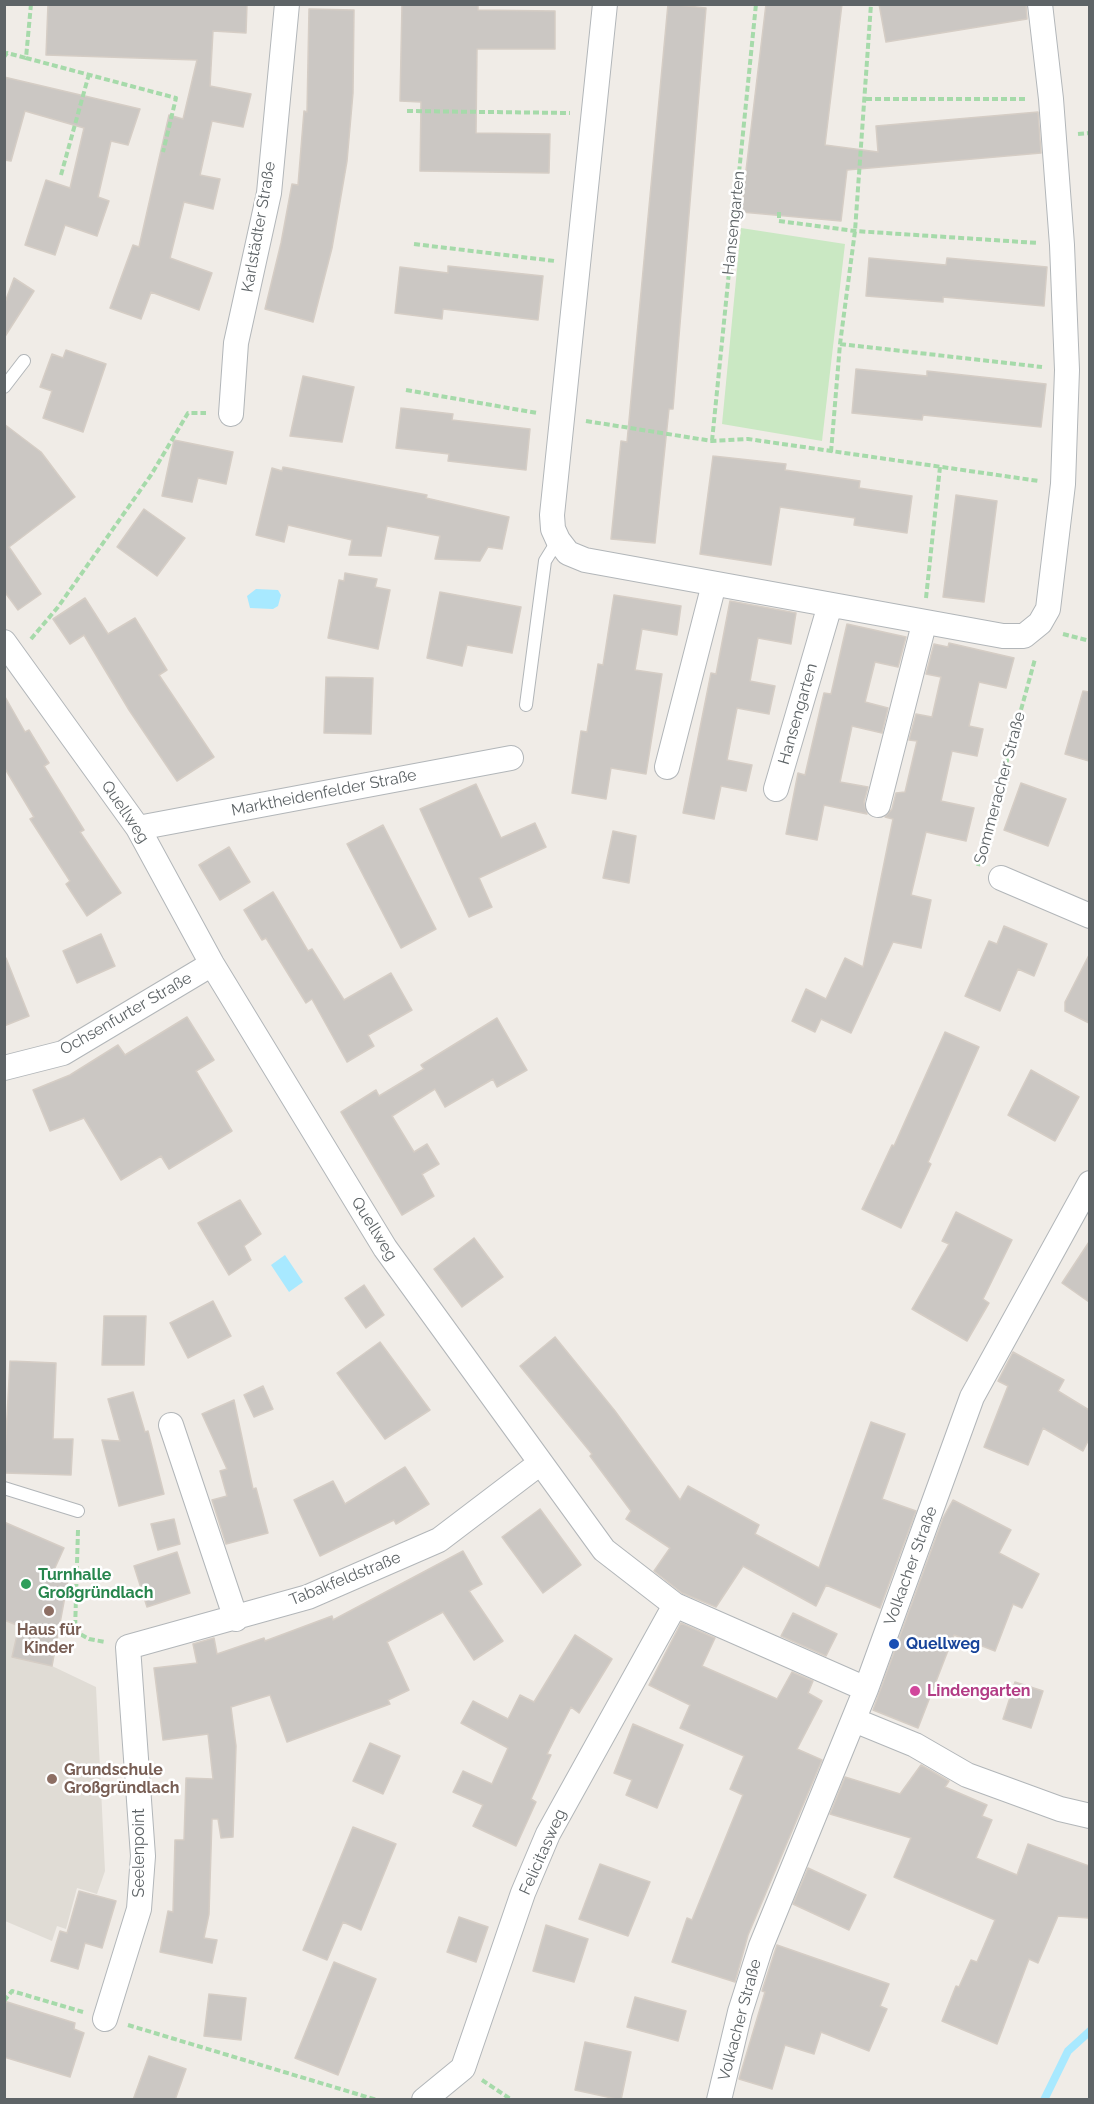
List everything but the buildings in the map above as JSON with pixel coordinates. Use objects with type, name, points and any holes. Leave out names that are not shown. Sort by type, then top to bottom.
[{"type":"street","name":"Karlstädter Straße","points":[[231,414],[236,343],[268,193],[286,4]]},
{"type":"street","points":[[605,4],[580,264],[552,515],[553,529],[558,540],[568,553],[585,560],[924,624],[1003,636],[1024,636],[1040,623],[1048,609],[1052,594],[1063,484],[1067,370],[1062,245],[1051,99],[1040,4]]},
{"type":"street","points":[[667,767],[714,584]]},
{"type":"street","name":"Hansengarten","points":[[776,789],[830,605]]},
{"type":"street","points":[[878,805],[924,624]]},
{"type":"street","name":"Quellweg","points":[[10,650],[138,828],[212,964],[385,1248],[539,1464],[604,1550],[675,1605],[866,1689]]},
{"type":"street","name":"Marktheidenfelder Straße","points":[[138,828],[511,758]]},
{"type":"street","name":"Sommeracher Straße","points":[[1001,878],[1089,916]]},
{"type":"street","name":"Ochsenfurter Straße","points":[[4,1068],[63,1053],[212,964]]},
{"type":"street","name":"Volkacher Straße","points":[[719,2100],[740,2012],[761,1946],[866,1689],[972,1397],[1089,1183]]},
{"type":"street","points":[[171,1425],[236,1619]]},
{"type":"street","name":"Tabakfeldstraße","points":[[128,1647],[236,1619],[308,1597],[439,1540],[539,1464]]},
{"type":"street","name":"Felicitasweg","points":[[463,2068],[524,1893],[548,1834],[675,1605]]},
{"type":"street","name":"Seelenpoint","points":[[105,2019],[140,1909],[142,1867],[128,1647]]},
{"type":"street","points":[[854,1720],[915,1745],[967,1775],[1060,1809],[1089,1816]]},
{"type":"street","points":[[424,2100],[463,2068]]},
{"type":"lane","points":[[4,387],[24,361]]},
{"type":"lane","points":[[526,705],[545,561],[558,540]]},
{"type":"lane","points":[[4,1488],[78,1511]]},
{"type":"path","points":[[26,58],[31,4]]},
{"type":"path","name":"Hansengarten","points":[[712,441],[756,4]]},
{"type":"path","points":[[831,452],[840,344],[855,231],[871,4]]},
{"type":"path","points":[[4,57],[7,53],[176,98],[163,152]]},
{"type":"path","points":[[61,175],[89,75]]},
{"type":"path","points":[[866,99],[1051,99]]},
{"type":"path","points":[[407,111],[595,114]]},
{"type":"path","points":[[779,212],[779,221],[855,231],[1062,245]]},
{"type":"path","points":[[414,244],[580,264]]},
{"type":"path","points":[[840,344],[1067,370]]},
{"type":"path","points":[[406,390],[712,441],[748,439],[1063,484]]},
{"type":"path","points":[[10,650],[58,607],[151,475],[188,413],[231,414]]},
{"type":"path","points":[[924,624],[940,467]]},
{"type":"path","name":"Sommeracher Straße","points":[[1001,878],[976,871],[1036,654],[1040,623]]},
{"type":"path","points":[[78,1511],[75,1631],[89,1639],[128,1647]]},
{"type":"path","points":[[4,2001],[12,1991],[377,2100]]},
{"type":"path","points":[[463,2068],[512,2100]]},
{"type":"shaded area","name":"Grundschule Großgründlach","points":[[4,1620],[27,1630],[19,1647],[14,1649],[12,1657],[52,1666],[96,1687],[105,1871],[97,1894],[77,1888],[66,1929],[57,1926],[52,1941],[5,1921]]},
{"type":"green space","points":[[741,228],[845,244],[822,441],[722,424]]},
{"type":"water","points":[[256,589],[278,590],[281,595],[278,606],[273,609],[250,608],[247,596]]},
{"type":"water","points":[[285,1255],[303,1282],[289,1292],[271,1265]]},
{"type":"waterway","points":[[1044,2100],[1068,2051],[1090,2031]]},
{"type":"place","name":"Turnhalle Großgründlach","points":[[26,1584]]},
{"type":"place","name":"Haus für Kinder","points":[[49,1611]]},
{"type":"place","name":"Quellweg","points":[[894,1644]]},
{"type":"place","name":"Lindengarten","points":[[915,1691]]},
{"type":"place","name":"Grundschule Großgründlach","points":[[52,1779]]}]
